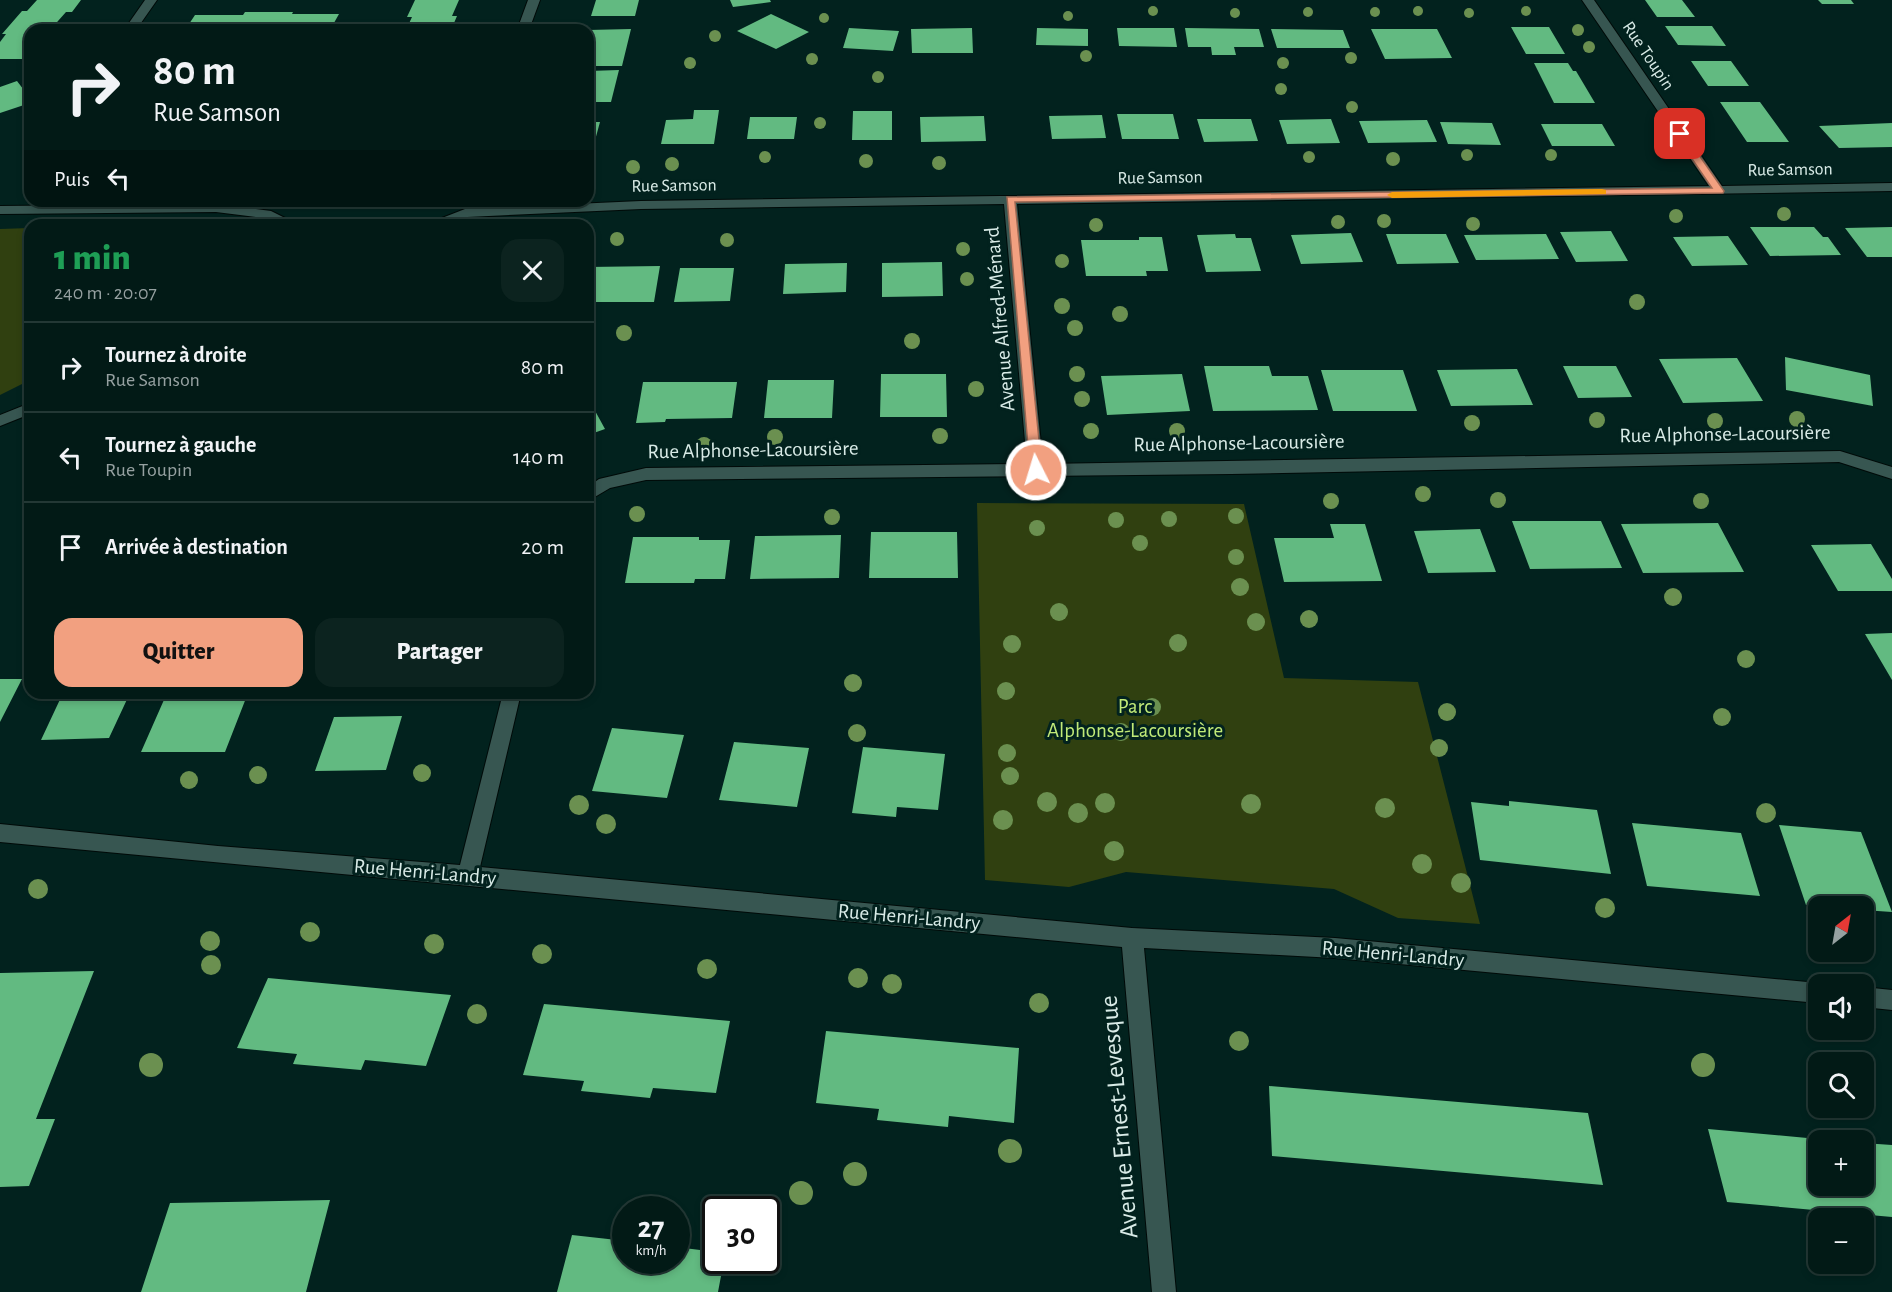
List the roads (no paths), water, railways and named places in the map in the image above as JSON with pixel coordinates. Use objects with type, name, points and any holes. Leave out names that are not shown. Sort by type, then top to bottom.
[{"type":"street","points":[[134,24],[151,0]]},
{"type":"street","points":[[525,24],[534,0]]},
{"type":"street","name":"Rue Toupin","points":[[1588,0],[1719,191]]},
{"type":"street","name":"Rue Samson","points":[[594,206],[1892,187]]},
{"type":"street","name":"Avenue Alfred-Ménard","points":[[1010,200],[1036,470]]},
{"type":"street","name":"Rue Samson","points":[[443,219],[466,207]]},
{"type":"street","points":[[0,210],[216,208],[266,214],[278,219]]},
{"type":"street","points":[[0,421],[24,411]]},
{"type":"street","name":"Rue Alphonse-Lacoursière","points":[[594,491],[605,483],[646,474],[1036,470],[1840,456],[1892,473]]},
{"type":"street","points":[[468,874],[511,699]]},
{"type":"street","name":"Rue Henri-Landry","points":[[0,832],[218,855],[468,874],[1132,938],[1335,948],[1808,992]]},
{"type":"street","name":"Avenue Ernest-Levesque","points":[[1132,938],[1164,1292]]},
{"type":"street","points":[[1874,998],[1892,1000]]},
{"type":"park label","name":"Parc Alphonse-Lacoursière","points":[[1135,718]]}]
